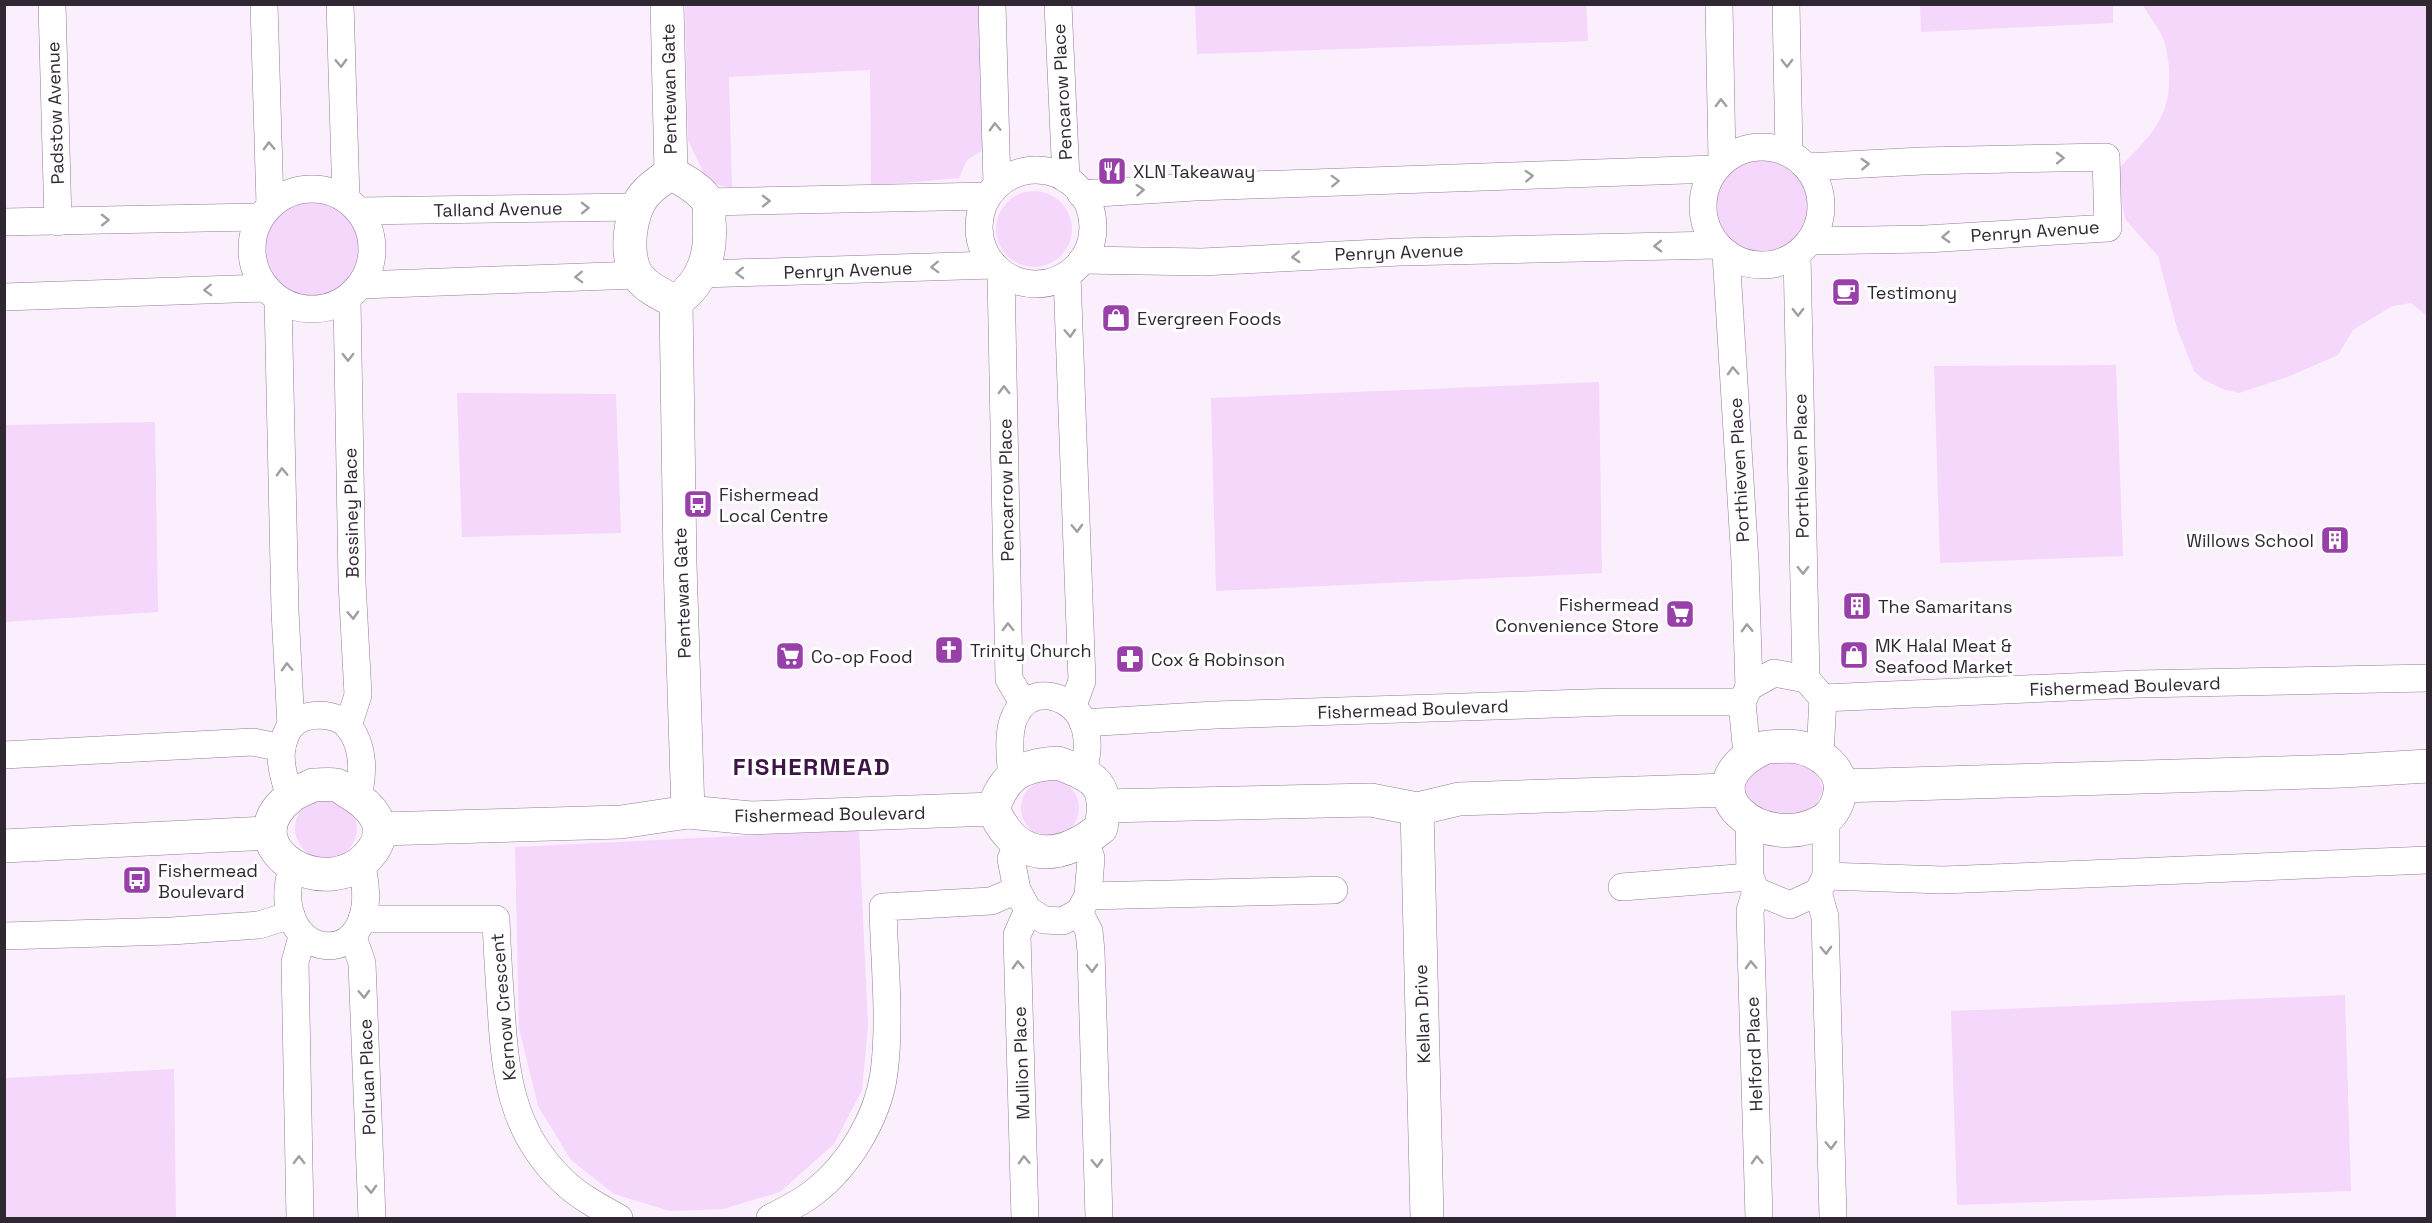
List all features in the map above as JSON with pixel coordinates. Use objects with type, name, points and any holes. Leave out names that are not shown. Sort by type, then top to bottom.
[{"type":"street","name":"Padstow Avenue","points":[[52,4],[58,222]]},
{"type":"street","points":[[264,4],[266,211]]},
{"type":"street","points":[[340,4],[352,205]]},
{"type":"street","name":"Pentewan Gate","points":[[667,4],[671,173]]},
{"type":"street","points":[[992,4],[993,190]]},
{"type":"street","name":"Pencarow Place","points":[[1058,4],[1074,186]]},
{"type":"street","points":[[1718,165],[1719,4]]},
{"type":"street","points":[[1786,4],[1798,160]]},
{"type":"street","points":[[1754,147],[1772,147],[1798,160],[1817,184],[1821,203],[1819,223],[1803,247],[1780,262],[1761,265],[1743,262],[1722,249],[1706,227],[1702,207],[1705,187],[1718,165],[1737,151],[1754,147]]},
{"type":"street","name":"Penryn Avenue","points":[[1798,160],[1922,161],[2106,157],[2108,228],[1803,247]]},
{"type":"street","points":[[1074,186],[1195,186],[1718,165]]},
{"type":"street","points":[[1031,171],[1049,172],[1074,186],[1089,209],[1093,227],[1090,244],[1075,267],[1051,282],[1034,284],[1017,281],[997,269],[983,250],[979,231],[980,213],[993,190],[1013,175],[1031,171]]},
{"type":"street","points":[[671,173],[697,190],[708,202],[711,245],[702,274],[690,292],[676,302],[652,290],[637,275],[632,258],[630,226],[645,193],[671,173]]},
{"type":"street","points":[[354,292],[370,267],[373,248],[369,228],[352,205],[327,190],[307,189],[287,194],[266,211],[253,234],[252,253],[256,272],[272,293],[294,307],[312,310],[330,306],[354,292],[637,275]]},
{"type":"street","points":[[708,202],[993,190]]},
{"type":"street","name":"Talland Avenue","points":[[352,205],[637,207]]},
{"type":"street","points":[[4,222],[58,222],[266,211]]},
{"type":"street","name":"Porthleven Place","points":[[1803,247],[1814,688],[1820,755]]},
{"type":"street","name":"Penryn Avenue","points":[[1075,267],[1400,252],[1722,249]]},
{"type":"street","name":"Porthieven Place","points":[[1722,249],[1745,562],[1748,755]]},
{"type":"street","points":[[1075,267],[1082,681],[1078,714],[1088,751],[1083,773]]},
{"type":"street","name":"Penryn Avenue","points":[[702,274],[997,269]]},
{"type":"street","name":"Pencarrow Place","points":[[997,269],[1009,679],[1023,704]]},
{"type":"street","name":"Bossiney Place","points":[[348,726],[358,695],[352,582],[354,292]]},
{"type":"street","points":[[4,297],[272,293]]},
{"type":"street","points":[[272,293],[286,622],[286,737],[283,775],[290,797]]},
{"type":"street","name":"Pentewan Gate","points":[[676,302],[680,564],[688,812]]},
{"type":"street","name":"Fishermead Boulevard","points":[[1078,714],[1215,715],[1616,702],[1746,694],[1774,673],[1814,688],[2427,678]]},
{"type":"street","points":[[1012,776],[1009,755],[1014,717],[1023,704],[1035,697],[1056,696],[1078,714]]},
{"type":"street","points":[[4,755],[253,742],[286,737],[308,716],[325,716],[333,717],[348,726],[359,747],[363,774],[358,798]]},
{"type":"street","points":[[1826,819],[1803,830],[1772,830],[1742,816],[1732,805],[1728,790],[1730,779],[1736,767],[1748,755],[1766,747],[1798,747],[1820,755],[1837,774],[1841,786],[1838,800],[1826,819],[1822,884],[1825,917],[1833,1218]]},
{"type":"street","points":[[1058,763],[1083,773],[1099,785],[1105,806],[1101,828],[1085,841],[1064,850],[1041,852],[1018,844],[1002,829],[993,809],[1000,790],[1012,776],[1034,765],[1058,763]]},
{"type":"street","points":[[1841,786],[2344,771],[2427,766]]},
{"type":"street","points":[[313,785],[336,785],[358,798],[374,811],[380,829],[374,849],[361,863],[339,875],[315,875],[293,865],[275,851],[269,833],[273,815],[290,797],[313,785]]},
{"type":"street","points":[[1105,806],[1371,800],[1417,809],[1460,799],[1728,790]]},
{"type":"street","name":"Fishermead Boulevard","points":[[380,829],[621,822],[688,812],[751,818],[993,809]]},
{"type":"street","name":"Kellan Drive","points":[[1417,809],[1427,1218]]},
{"type":"street","name":"Helford Place","points":[[1749,820],[1753,884],[1750,911],[1759,1218]]},
{"type":"street","points":[[4,846],[269,833]]},
{"type":"street","points":[[1085,841],[1090,858],[1083,904],[1091,951],[1099,1218]]},
{"type":"street","points":[[1018,844],[1011,859],[1023,900],[1044,920],[1063,921],[1083,904],[1334,890]]},
{"type":"street","points":[[1622,887],[1753,884],[1790,905],[1822,884],[2427,860]]},
{"type":"street","points":[[4,936],[171,931],[260,925],[296,926],[319,945],[339,946],[357,928],[366,883],[361,863]]},
{"type":"street","points":[[293,865],[286,886],[296,926],[300,1218]]},
{"type":"street","points":[[770,1218],[814,1192],[836,1171],[858,1140],[876,1103],[884,1074],[886,1037],[883,907],[1023,900]]},
{"type":"street","name":"Mullion Place","points":[[1023,900],[1017,935],[1025,1218]]},
{"type":"street","name":"Kernow Crescent","points":[[357,928],[496,920],[503,1049],[510,1092],[523,1128],[542,1158],[562,1181],[589,1201],[619,1218]]},
{"type":"street","name":"Polruan Place","points":[[357,928],[363,963],[372,1218]]},
{"type":"shaded area","points":[[685,5],[979,5],[986,148],[967,160],[959,178],[871,186],[870,70],[729,77],[732,188],[708,182],[688,140]]},
{"type":"shaded area","points":[[1195,5],[1586,5],[1588,41],[1197,54]]},
{"type":"shaded area","points":[[1920,5],[2113,5],[2113,23],[1921,32]]},
{"type":"shaded area","points":[[2143,5],[2427,5],[2427,316],[2411,303],[2392,306],[2353,330],[2338,355],[2290,376],[2239,393],[2223,389],[2204,380],[2194,371],[2177,328],[2158,256],[2125,219],[2119,186],[2119,168],[2150,135],[2157,124],[2167,100],[2169,85],[2169,64],[2164,40]]},
{"type":"shaded area","points":[[1763,155],[1782,159],[1798,169],[1808,185],[1812,204],[1808,223],[1798,239],[1782,249],[1763,253],[1744,249],[1728,239],[1718,223],[1714,204],[1718,185],[1728,169],[1744,159]]},
{"type":"shaded area","points":[[1034,191],[1049,194],[1061,202],[1069,214],[1072,229],[1069,244],[1061,256],[1049,264],[1034,267],[1019,264],[1007,256],[999,244],[996,229],[999,214],[1007,202],[1019,194]]},
{"type":"shaded area","points":[[314,201],[333,205],[349,215],[359,231],[363,250],[359,269],[349,285],[333,295],[314,299],[295,295],[279,285],[269,269],[265,250],[269,231],[279,215],[295,205]]},
{"type":"shaded area","points":[[2116,365],[2123,556],[1940,563],[1934,366]]},
{"type":"shaded area","points":[[1599,382],[1602,573],[1216,591],[1211,398]]},
{"type":"shaded area","points":[[457,393],[616,394],[621,533],[462,537]]},
{"type":"shaded area","points":[[155,422],[158,612],[5,622],[5,425]]},
{"type":"shaded area","points":[[1796,760],[1817,774],[1823,790],[1815,808],[1796,818],[1772,818],[1749,805],[1743,791],[1757,768],[1769,762]]},
{"type":"shaded area","points":[[1050,779],[1061,781],[1074,792],[1079,808],[1077,819],[1066,832],[1050,837],[1039,835],[1026,824],[1021,808],[1023,797],[1034,784]]},
{"type":"shaded area","points":[[326,797],[348,806],[357,828],[348,850],[326,859],[304,850],[295,828],[304,806]]},
{"type":"shaded area","points":[[859,830],[868,1026],[862,1090],[834,1144],[780,1192],[723,1209],[670,1211],[614,1194],[571,1160],[538,1106],[519,1028],[515,847]]},
{"type":"shaded area","points":[[2345,995],[2351,1191],[1957,1205],[1951,1011]]},
{"type":"shaded area","points":[[174,1069],[176,1218],[5,1218],[5,1078]]},
{"type":"place","name":"XLN Takeaway","points":[[1112,171]]},
{"type":"place","name":"Testimony","points":[[1846,292]]},
{"type":"place","name":"Evergreen Foods","points":[[1116,318]]},
{"type":"place","name":"Fishermead Local Centre","points":[[698,504]]},
{"type":"place","name":"Willows School","points":[[2335,540]]},
{"type":"place","name":"The Samaritans","points":[[1857,606]]},
{"type":"place","name":"Fishermead Convenience Store","points":[[1680,614]]},
{"type":"place","name":"Trinity Church","points":[[949,650]]},
{"type":"place","name":"MK Halal Meat & Seafood Market","points":[[1854,655]]},
{"type":"place","name":"Co-op Food","points":[[790,656]]},
{"type":"place","name":"Cox & Robinson","points":[[1130,659]]},
{"type":"place","name":"Fishermead Boulevard","points":[[137,880]]},
{"type":"district","name":"FISHERMEAD","points":[[812,766]]}]
